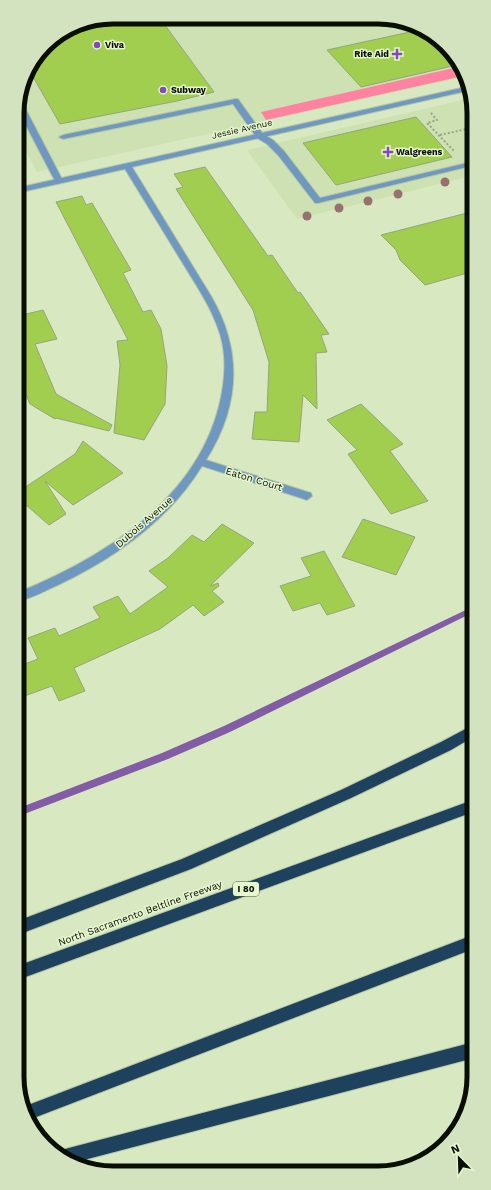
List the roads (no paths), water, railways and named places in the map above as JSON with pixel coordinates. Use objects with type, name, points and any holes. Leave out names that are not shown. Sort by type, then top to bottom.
[{"type":"highway","points":[[24,925],[186,864],[346,794],[446,746],[467,734]]},
{"type":"highway","name":"North Sacramento Beltline Freeway","points":[[24,971],[467,808]]},
{"type":"highway","points":[[31,1111],[467,944]]},
{"type":"highway","points":[[71,1156],[467,1052]]},
{"type":"street","name":"Jessie Avenue","points":[[24,189],[464,90]]},
{"type":"street","points":[[63,137],[235,101],[260,136],[282,152],[318,202],[467,165]]},
{"type":"street","points":[[24,114],[59,181]]},
{"type":"street","name":"Dubois Avenue","points":[[24,595],[49,585],[98,559],[127,539],[165,507],[185,484],[201,462],[219,426],[228,391],[229,358],[225,336],[218,316],[208,296],[127,166]]},
{"type":"street","name":"Eaton Court","points":[[201,462],[307,496]]},
{"type":"waterway","points":[[24,810],[165,756],[227,729],[467,612]]},
{"type":"place","name":"Viva","points":[[97,45]]},
{"type":"place","name":"Rite Aid","points":[[397,54]]},
{"type":"place","name":"Subway","points":[[163,90]]},
{"type":"place","name":"Walgreens","points":[[388,152]]}]
